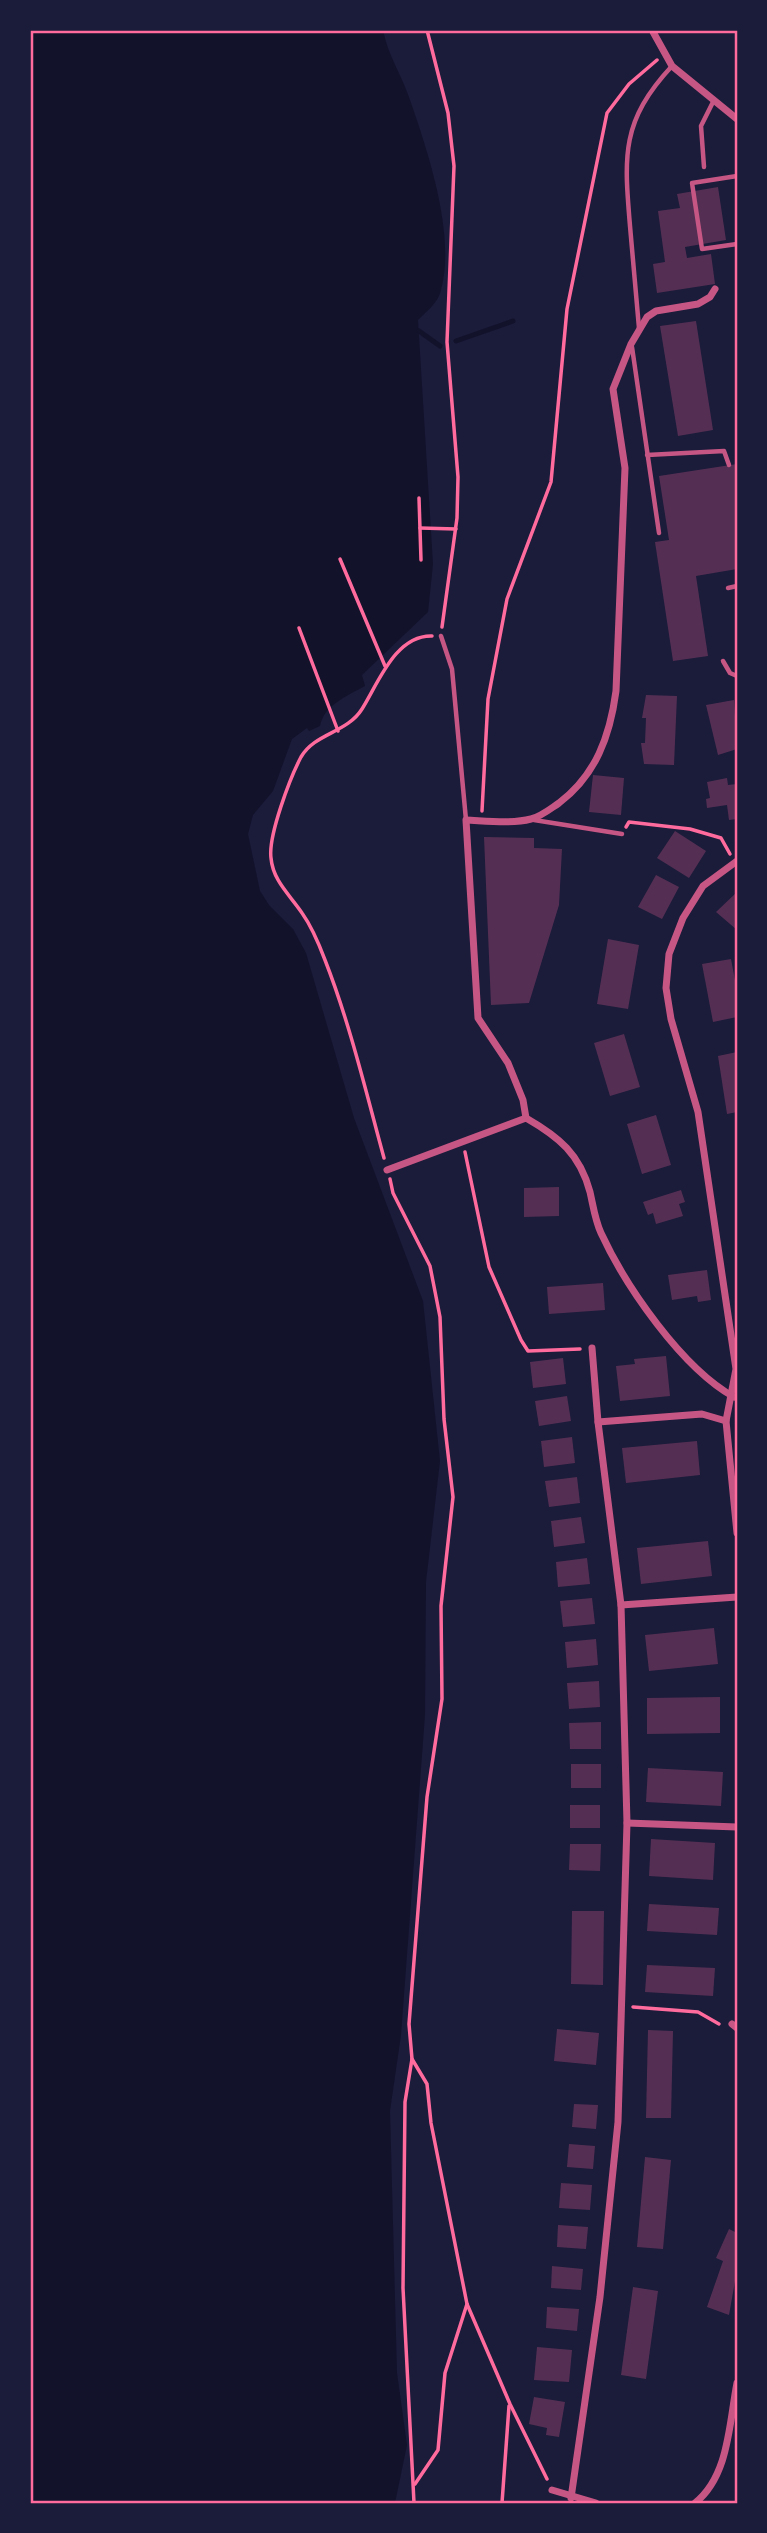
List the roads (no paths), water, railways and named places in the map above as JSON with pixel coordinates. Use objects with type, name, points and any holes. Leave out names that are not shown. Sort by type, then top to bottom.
[{"type":"street","points":[[652,30],[672,66],[737,119]]},
{"type":"street","points":[[715,289],[710,297],[698,304],[656,311],[639,329],[614,389],[625,468],[616,691],[611,723],[600,757],[575,791],[544,814],[530,819],[466,820],[478,1018],[508,1063],[523,1100],[526,1118],[576,1157],[583,1167],[599,1229],[635,1292],[687,1359],[712,1383],[735,1397]]},
{"type":"street","points":[[736,861],[703,886],[683,918],[669,954],[666,988],[671,1019],[698,1112],[736,1369],[735,1397],[726,1421],[737,1534]]},
{"type":"street","points":[[387,1170],[526,1118]]},
{"type":"street","points":[[571,2498],[602,2284],[618,2122],[627,1823],[621,1605],[598,1422],[593,1348]]},
{"type":"street","points":[[598,1422],[702,1414],[726,1421]]},
{"type":"street","points":[[621,1605],[737,1597]]},
{"type":"street","points":[[627,1823],[737,1827]]},
{"type":"street","points":[[695,2503],[709,2491],[718,2477],[737,2383]]},
{"type":"street","points":[[555,2503],[554,2491],[596,2503]]},
{"type":"lane","points":[[639,329],[624,163],[638,113],[650,91],[672,66]]},
{"type":"lane","points":[[704,167],[701,126],[714,99]]},
{"type":"lane","points":[[737,176],[692,183],[702,249],[737,244]]},
{"type":"lane","points":[[631,344],[659,533]]},
{"type":"lane","points":[[647,454],[724,451],[729,465]]},
{"type":"lane","points":[[728,588],[737,586]]},
{"type":"lane","points":[[440,636],[452,669],[466,820]]},
{"type":"lane","points":[[723,661],[730,673],[737,676]]},
{"type":"lane","points":[[530,819],[622,834]]},
{"type":"waterway","points":[[456,341],[513,321]]},
{"type":"waterway","points":[[419,331],[440,346]]}]
